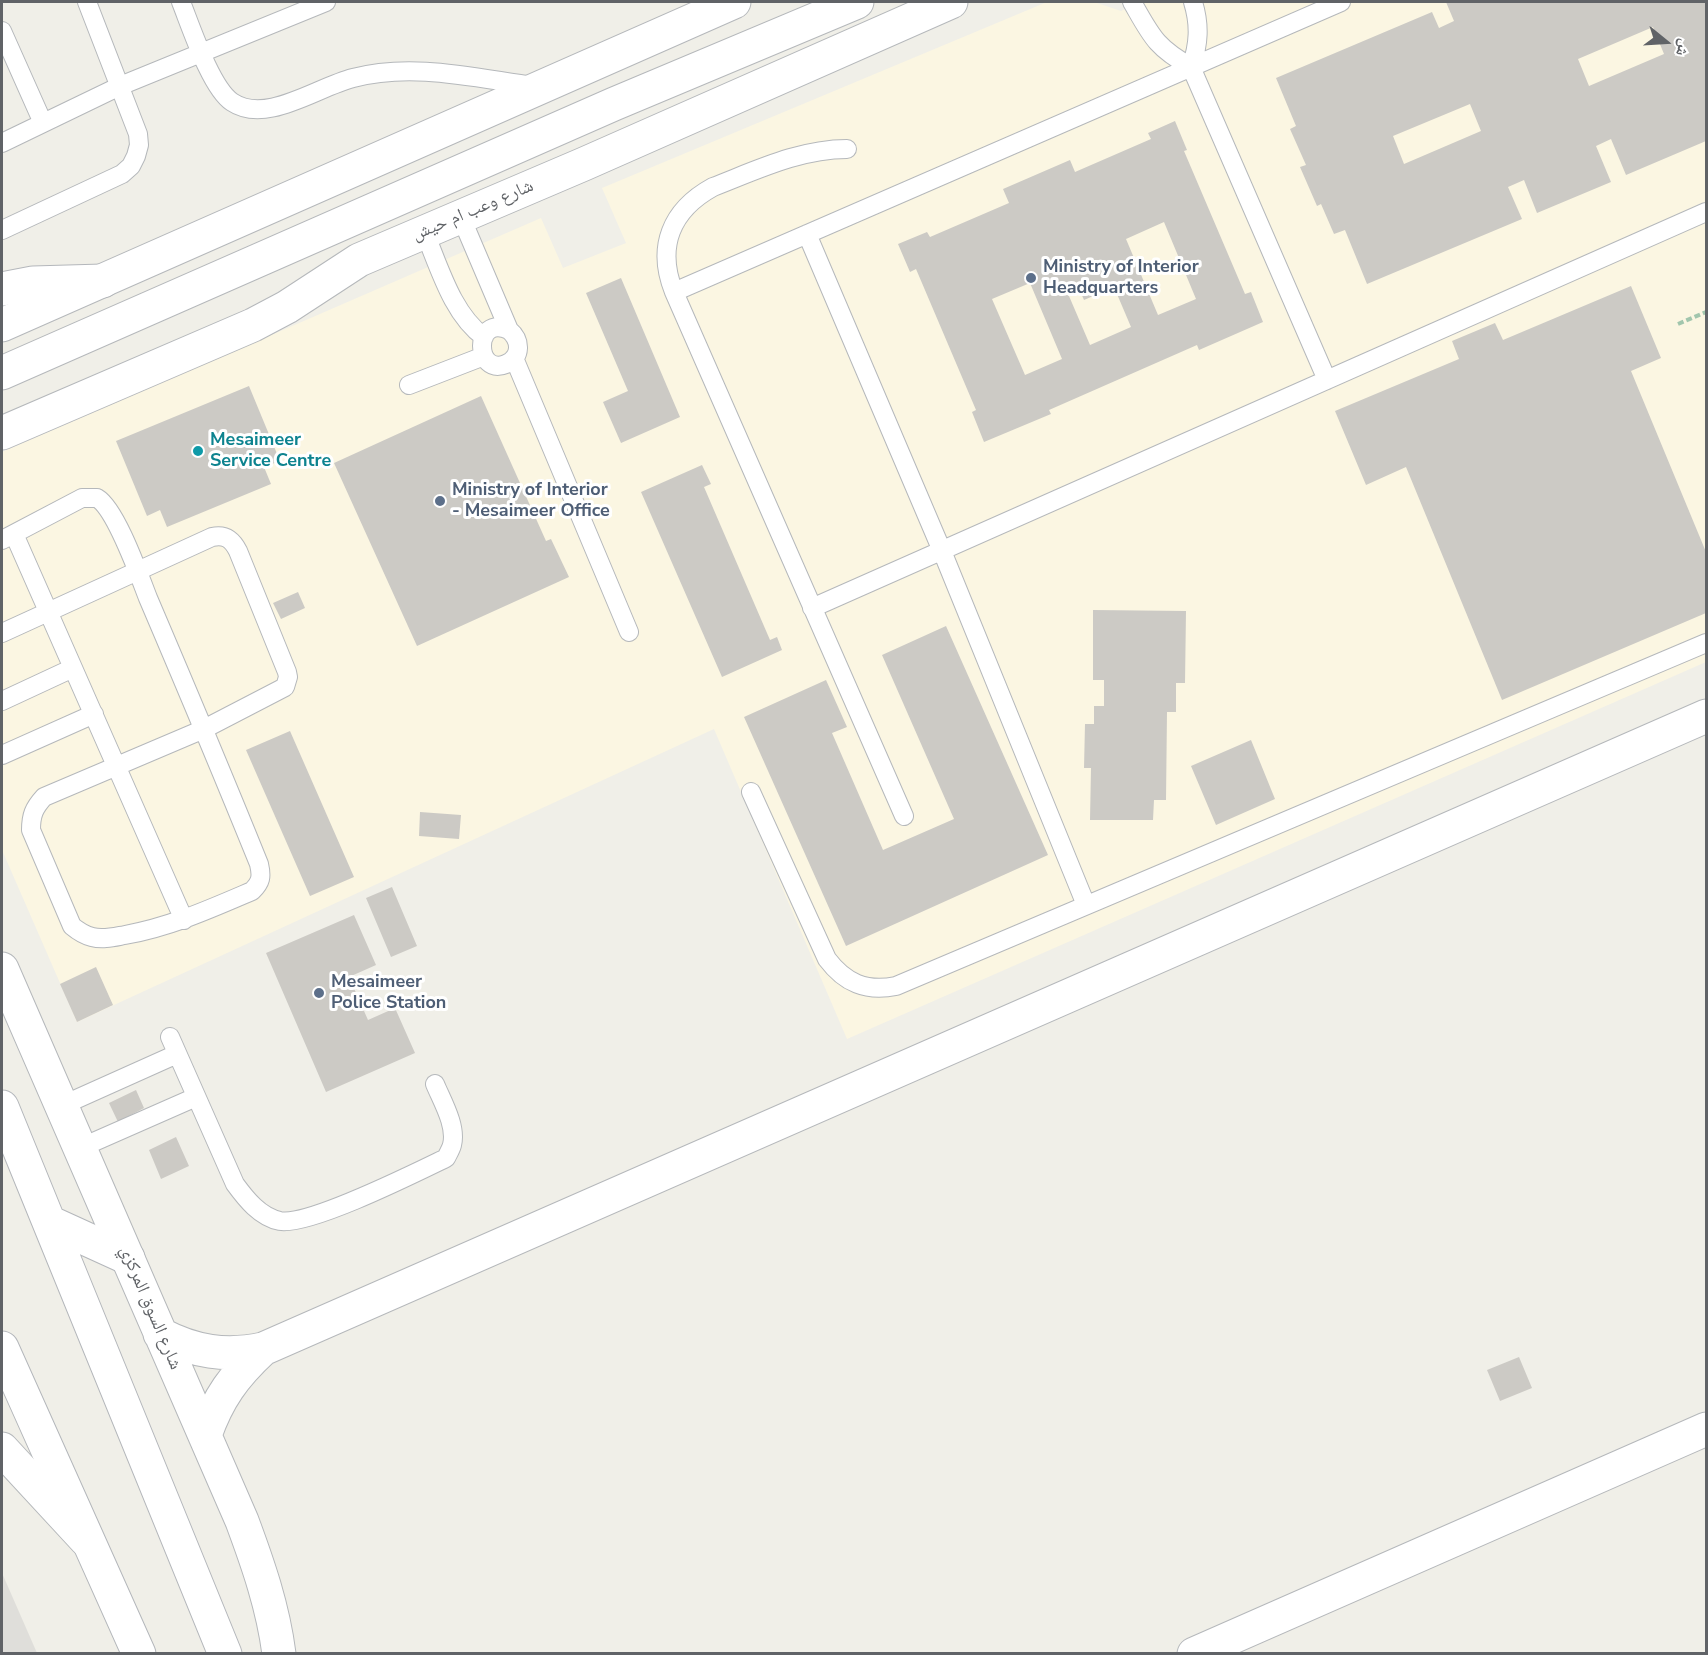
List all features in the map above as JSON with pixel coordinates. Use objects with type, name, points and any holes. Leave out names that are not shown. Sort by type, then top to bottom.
[{"type":"street","points":[[2,325],[734,2]]},
{"type":"street","points":[[2,373],[614,104],[857,2]]},
{"type":"street","name":"شارع وعب ام حيش","points":[[9,426],[253,325],[286,307],[359,260],[584,164],[951,2]]},
{"type":"street","points":[[584,164],[614,104]]},
{"type":"street","points":[[2,289],[33,283],[103,281]]},
{"type":"street","points":[[160,1334],[193,1349],[210,1352],[246,1353],[263,1349],[1707,716]]},
{"type":"street","name":"شارع السوق المركزي","points":[[2,969],[205,1435],[258,1563],[270,1606],[279,1653]]},
{"type":"street","points":[[2,1107],[225,1653]]},
{"type":"street","points":[[49,1222],[128,1258]]},
{"type":"street","points":[[2,1348],[139,1653]]},
{"type":"street","points":[[205,1435],[214,1410],[227,1387],[263,1349]]},
{"type":"street","points":[[1194,1653],[1707,1429]]},
{"type":"street","points":[[2,1449],[90,1545]]},
{"type":"lane","points":[[2,230],[113,179],[131,166],[136,156],[139,145],[138,134],[87,2]]},
{"type":"lane","points":[[181,2],[222,94],[231,102],[252,110],[275,108],[353,78],[402,70],[542,87]]},
{"type":"lane","points":[[2,143],[120,86],[202,52],[286,9],[326,2]]},
{"type":"lane","points":[[1132,2],[1156,41],[1191,67],[1327,380]]},
{"type":"lane","points":[[1191,67],[1197,50],[1199,33],[1193,2]]},
{"type":"lane","points":[[674,292],[1341,2]]},
{"type":"lane","points":[[2,31],[43,123]]},
{"type":"lane","points":[[847,149],[811,151],[714,187],[689,203],[675,223],[667,245],[666,261],[668,277],[674,292],[904,816]]},
{"type":"lane","points":[[812,608],[1707,213]]},
{"type":"lane","points":[[461,217],[509,330],[517,340],[517,352],[514,358],[502,365],[489,361],[484,356],[481,346],[484,337],[493,329],[509,330]]},
{"type":"lane","points":[[424,231],[457,306],[467,322],[484,337]]},
{"type":"lane","points":[[807,234],[942,551],[1086,905]]},
{"type":"lane","points":[[409,385],[484,356]]},
{"type":"lane","points":[[514,358],[629,632]]},
{"type":"lane","points":[[2,633],[49,612],[137,572],[212,537],[225,536],[231,540],[238,551],[288,677],[285,687],[204,729],[117,766],[44,797],[34,807],[31,830],[53,885],[72,926],[90,937],[110,938],[147,931],[184,920],[252,891],[260,882],[262,874],[204,729],[137,572],[109,508],[97,498],[82,498],[8,537],[49,612],[73,668],[117,766],[184,920]]},
{"type":"lane","points":[[751,792],[827,959],[846,979],[859,986],[884,988],[896,986],[1707,643]]},
{"type":"lane","points":[[2,701],[73,668]]},
{"type":"lane","points":[[2,755],[94,714]]},
{"type":"lane","points":[[170,1037],[235,1184],[250,1204],[278,1221],[292,1222],[382,1189],[446,1158],[453,1143],[452,1130],[435,1084]]},
{"type":"lane","points":[[61,1106],[177,1054]]},
{"type":"lane","points":[[80,1148],[196,1097]]},
{"type":"path","points":[[1678,324],[1707,312]]},
{"type":"shaded area","points":[[1047,2],[1094,2],[1121,11],[1139,2],[1706,2],[1706,662],[847,1039],[714,729],[77,1022],[2,850],[2,452],[541,218],[563,268],[626,243],[602,188]]},
{"type":"shaded area","points":[[2,1573],[37,1653],[2,1653]]},
{"type":"building","points":[[1446,2],[1706,2],[1706,141],[1626,175],[1611,139],[1596,146],[1611,182],[1537,213],[1524,180],[1508,187],[1522,219],[1367,284],[1345,230],[1334,234],[1321,204],[1317,206],[1300,167],[1306,165],[1290,129],[1296,126],[1276,78],[1432,12],[1439,28],[1454,21]],"holes":[[[1653,27],[1664,54],[1589,86],[1578,59]],[[1470,104],[1481,131],[1404,164],[1393,136]]]},
{"type":"building","name":"Ministry of Interior Headquarters","points":[[1175,121],[1187,150],[1184,151],[1245,294],[1251,292],[1263,322],[1199,350],[1197,345],[1049,410],[1051,414],[984,442],[972,412],[976,410],[916,269],[910,272],[898,244],[927,232],[930,237],[1009,203],[1003,189],[1070,160],[1075,172],[1151,139],[1148,133]],"holes":[[[1164,222],[1196,299],[1158,315],[1126,239]],[[1030,283],[1062,359],[1025,375],[992,299]],[[1077,284],[1084,300],[1114,287],[1131,327],[1090,345],[1066,289]]]},
{"type":"building","points":[[621,278],[680,417],[621,443],[603,402],[628,391],[586,293]]},
{"type":"building","points":[[1631,286],[1661,358],[1631,371],[1706,552],[1706,613],[1502,700],[1406,467],[1366,485],[1335,411],[1459,359],[1452,341],[1495,323],[1503,340]]},
{"type":"building","name":"Mesaimeer Service Centre","points":[[249,386],[280,461],[264,467],[271,484],[167,527],[160,510],[147,516],[116,441]]},
{"type":"building","name":"Ministry of Interior - Mesaimeer Office","points":[[481,396],[546,541],[551,539],[569,577],[417,646],[334,463]]},
{"type":"building","points":[[702,465],[711,484],[704,487],[770,640],[777,637],[782,650],[722,677],[641,492]]},
{"type":"building","points":[[298,592],[305,608],[281,619],[273,603]]},
{"type":"building","points":[[1093,610],[1186,611],[1185,683],[1176,683],[1176,712],[1167,712],[1166,800],[1154,800],[1153,820],[1090,820],[1091,768],[1084,768],[1085,724],[1094,724],[1094,706],[1104,706],[1104,680],[1093,680]]},
{"type":"building","points":[[946,626],[1048,855],[846,946],[744,717],[826,680],[847,727],[832,733],[883,850],[954,819],[882,655]]},
{"type":"building","points":[[290,731],[354,877],[310,896],[246,750]]},
{"type":"building","points":[[1251,740],[1275,799],[1216,825],[1191,766]]},
{"type":"building","points":[[420,812],[461,815],[459,839],[419,836]]},
{"type":"building","points":[[392,887],[417,946],[391,957],[366,898]]},
{"type":"building","name":"Mesaimeer Police Station","points":[[354,915],[376,965],[349,977],[368,1020],[395,1008],[415,1053],[326,1092],[266,953]]},
{"type":"building","points":[[96,967],[113,1005],[77,1022],[60,984]]},
{"type":"building","points":[[136,1090],[144,1108],[118,1122],[109,1103]]},
{"type":"building","points":[[176,1137],[189,1166],[161,1179],[149,1150]]},
{"type":"building","points":[[1519,1357],[1532,1388],[1500,1401],[1487,1370]]},
{"type":"place","name":"Ministry of Interior Headquarters","points":[[1031,278]]},
{"type":"place","name":"Mesaimeer Service Centre","points":[[198,451]]},
{"type":"place","name":"Ministry of Interior - Mesaimeer Office","points":[[440,501]]},
{"type":"place","name":"Mesaimeer Police Station","points":[[319,993]]}]
